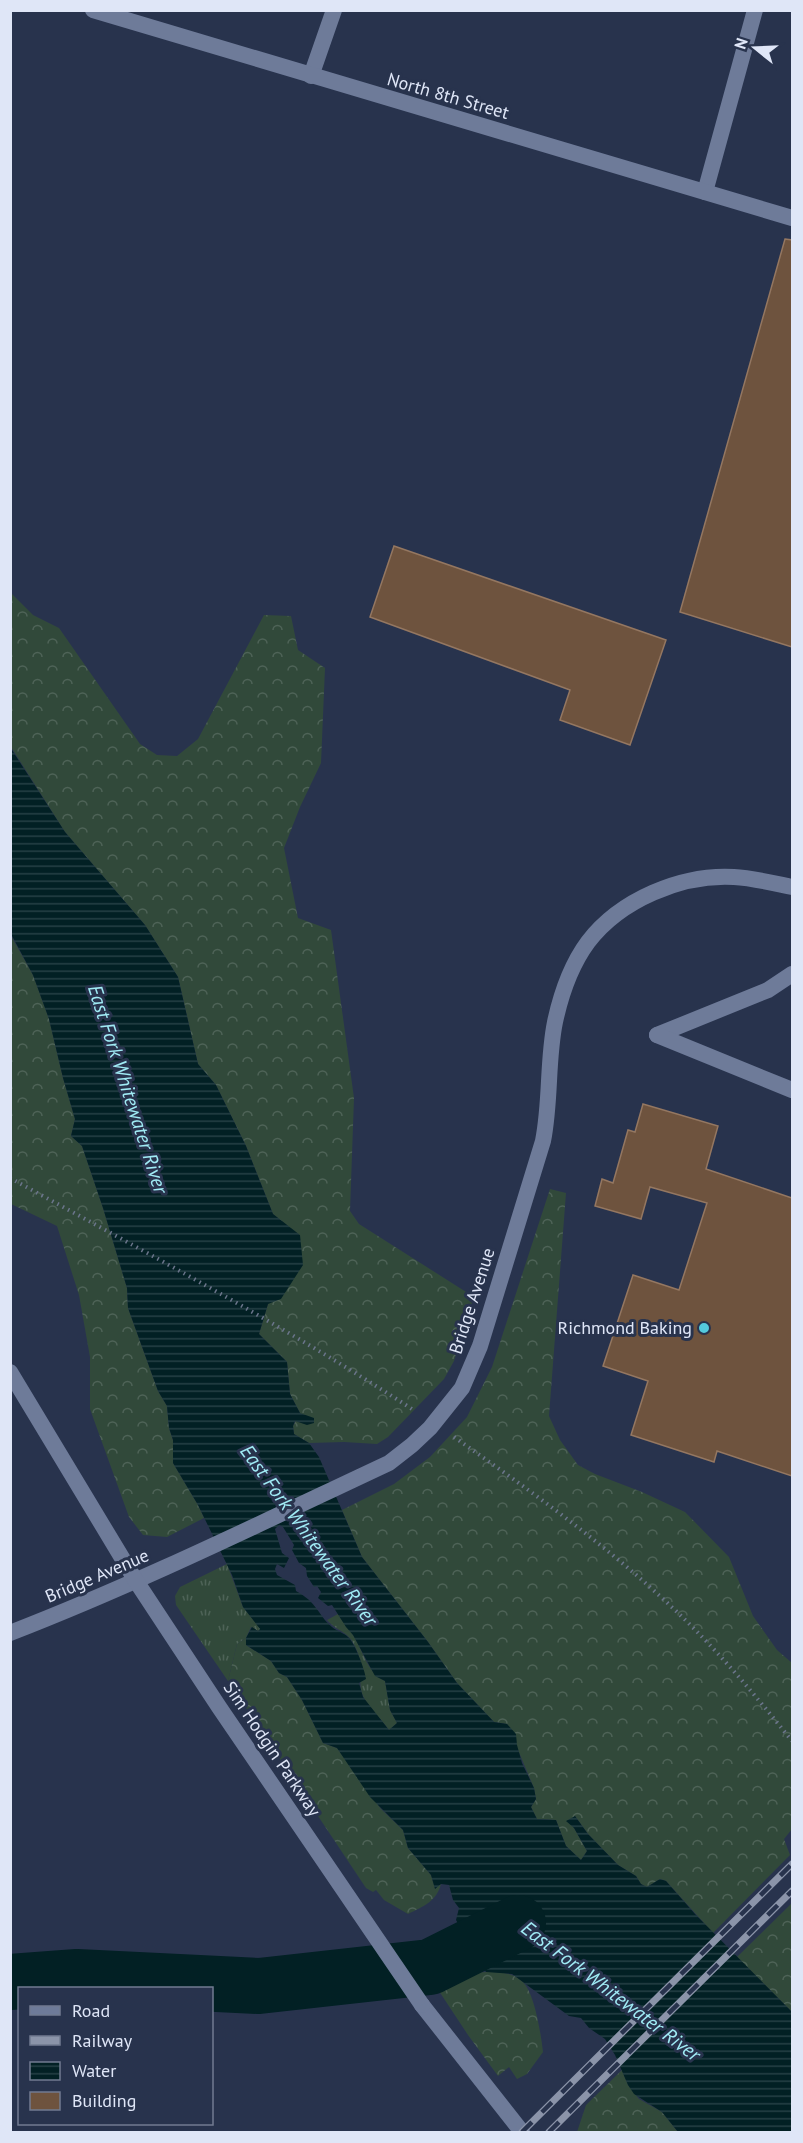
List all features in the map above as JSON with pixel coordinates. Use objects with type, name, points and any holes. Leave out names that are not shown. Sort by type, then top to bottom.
[{"type":"street","name":"North 8th Street","points":[[93,10],[792,218]]},
{"type":"street","points":[[311,76],[334,10]]},
{"type":"street","points":[[705,192],[755,10]]},
{"type":"street","name":"Bridge Avenue","points":[[10,1633],[169,1566],[388,1463],[412,1445],[441,1415],[462,1388],[474,1362],[543,1141],[548,1115],[552,1044],[561,995],[573,967],[588,942],[607,921],[632,904],[683,882],[733,877],[792,887]]},
{"type":"street","points":[[792,974],[768,990],[657,1035],[792,1090]]},
{"type":"street","name":"Sim Hodgin Parkway","points":[[10,1372],[136,1581],[219,1707],[422,2005],[522,2133]]},
{"type":"path","points":[[10,1178],[274,1323],[417,1412]]},
{"type":"path","points":[[454,1436],[616,1559],[676,1611],[724,1660],[792,1741]]},
{"type":"green space","points":[[10,592],[33,615],[59,628],[140,744],[157,755],[177,756],[198,739],[264,615],[291,616],[298,650],[325,668],[321,763],[284,848],[298,918],[331,930],[354,1098],[350,1211],[359,1224],[474,1297],[454,1361],[444,1379],[388,1437],[377,1444],[309,1443],[294,1434],[293,1426],[300,1413],[290,1394],[287,1362],[259,1334],[268,1304],[300,1236],[273,1214],[246,1146],[216,1085],[198,1064],[178,977],[145,925],[65,832],[11,747]]},
{"type":"green space","points":[[10,934],[33,975],[49,1019],[75,1119],[71,1136],[82,1146],[127,1288],[128,1308],[158,1391],[167,1406],[169,1428],[173,1440],[173,1463],[204,1518],[167,1537],[143,1535],[129,1517],[90,1409],[90,1357],[79,1295],[57,1226],[11,1204]]},
{"type":"green space","points":[[550,1189],[566,1193],[549,1416],[560,1440],[578,1465],[685,1512],[729,1557],[753,1616],[777,1650],[792,1663],[792,1829],[784,1839],[790,1855],[713,1933],[666,1881],[660,1879],[647,1887],[641,1884],[636,1876],[618,1865],[588,1834],[575,1816],[574,1828],[587,1851],[581,1860],[566,1846],[556,1820],[537,1819],[531,1807],[536,1799],[534,1788],[507,1724],[494,1722],[457,1683],[362,1557],[342,1510],[394,1484],[430,1457],[467,1417],[492,1367]]},
{"type":"green space","points":[[227,1564],[243,1607],[261,1629],[258,1631],[251,1627],[246,1638],[237,1644],[228,1681],[176,1605],[175,1596],[180,1587]]},
{"type":"green space","points":[[338,1614],[355,1638],[370,1668],[385,1681],[390,1710],[397,1723],[389,1730],[363,1696],[360,1683],[361,1663],[353,1643],[347,1635],[327,1620]]},
{"type":"green space","points":[[246,1638],[246,1645],[271,1661],[279,1673],[287,1677],[302,1700],[323,1743],[337,1748],[381,1809],[403,1830],[408,1848],[431,1875],[435,1888],[441,1884],[429,1903],[408,1914],[384,1900],[376,1890],[373,1892],[366,1888],[228,1681],[237,1644]]},
{"type":"green space","points":[[792,1903],[792,2012],[737,1957]]},
{"type":"green space","points":[[505,1973],[518,1978],[527,1987],[534,2004],[543,2052],[527,2074],[517,2079],[509,2067],[498,2076],[433,1982],[446,1975]]},
{"type":"green space","points":[[622,2070],[628,2085],[639,2099],[662,2112],[678,2132],[577,2132],[586,2105]]},
{"type":"water","name":"East Fork Whitewater River","points":[[10,747],[65,832],[145,925],[178,977],[198,1064],[216,1085],[246,1146],[273,1214],[300,1235],[303,1265],[281,1299],[268,1304],[259,1334],[287,1362],[290,1394],[300,1413],[314,1418],[314,1423],[307,1425],[295,1421],[294,1434],[309,1443],[319,1457],[362,1557],[457,1683],[494,1722],[507,1724],[516,1734],[522,1763],[534,1788],[536,1799],[531,1807],[537,1819],[556,1820],[566,1846],[581,1860],[587,1851],[574,1828],[566,1821],[575,1816],[588,1834],[618,1865],[636,1876],[641,1884],[647,1887],[660,1879],[666,1881],[695,1914],[792,2012],[792,2132],[678,2132],[662,2112],[634,2094],[605,2039],[589,2028],[581,2018],[569,2016],[512,1974],[486,1972],[456,1920],[459,1908],[453,1900],[449,1885],[441,1884],[435,1889],[431,1875],[408,1848],[403,1830],[370,1797],[337,1748],[323,1743],[302,1700],[287,1677],[279,1673],[271,1661],[246,1645],[246,1638],[252,1627],[258,1631],[260,1629],[243,1607],[232,1575],[198,1505],[173,1463],[173,1440],[169,1428],[167,1406],[158,1391],[128,1308],[127,1288],[82,1146],[71,1136],[75,1119],[49,1019],[33,975],[11,934]],"holes":[[[279,1525],[283,1527],[294,1545],[292,1550],[299,1563],[306,1568],[307,1576],[314,1587],[317,1586],[321,1592],[318,1598],[328,1606],[332,1605],[353,1635],[375,1676],[385,1681],[390,1710],[397,1723],[389,1730],[363,1697],[359,1683],[366,1679],[351,1640],[327,1622],[313,1604],[296,1591],[295,1585],[277,1575],[275,1569],[277,1564],[284,1568],[289,1558],[282,1553],[275,1529]]]},
{"type":"building","points":[[785,239],[792,240],[792,647],[680,612]]},
{"type":"building","points":[[394,546],[666,640],[630,745],[560,720],[570,690],[370,617]]},
{"type":"building","name":"Richmond Baking","points":[[643,1104],[718,1126],[706,1169],[792,1198],[792,1476],[717,1451],[714,1462],[631,1435],[648,1381],[603,1366],[633,1275],[679,1290],[707,1203],[650,1187],[641,1219],[595,1206],[602,1179],[613,1183],[628,1130],[635,1132]]},
{"type":"waterway","name":"East Fork Whitewater River","points":[[10,1982],[77,1977],[259,1986],[430,1967],[518,1923]]},
{"type":"railway","points":[[522,2132],[792,1864]]},
{"type":"railway","points":[[549,2132],[792,1891]]},
{"type":"place","name":"Richmond Baking","points":[[704,1328]]}]
